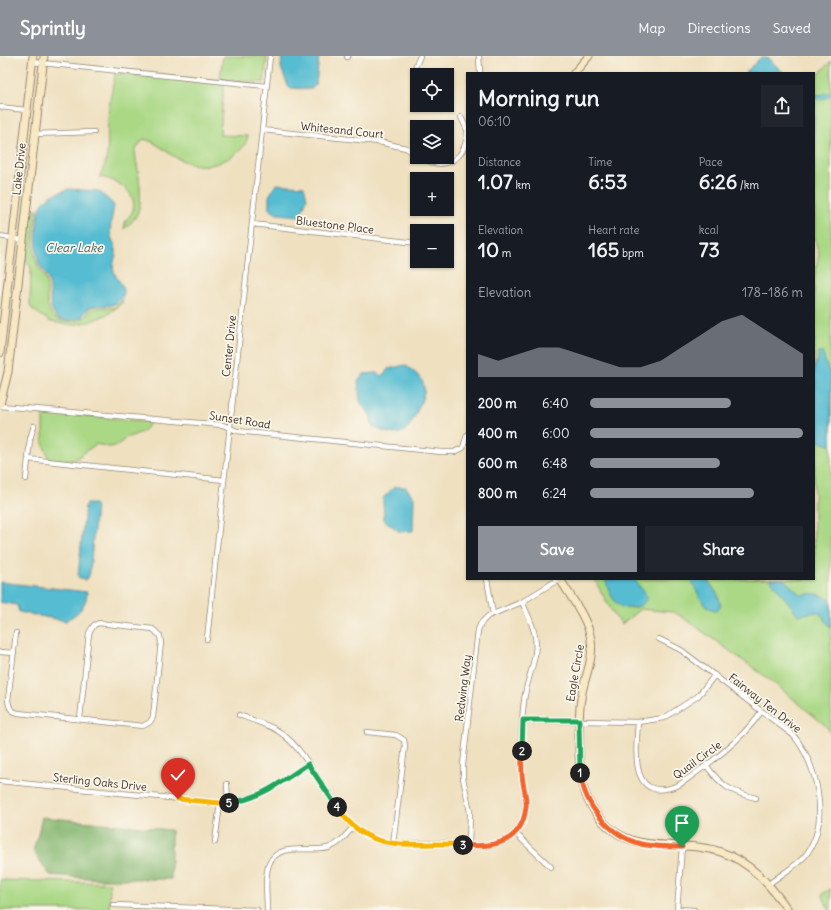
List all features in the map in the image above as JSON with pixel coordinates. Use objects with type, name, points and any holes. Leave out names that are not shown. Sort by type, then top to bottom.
[{"type":"main road","name":"Lake Drive","points":[[0,405],[8,372],[44,56]]},
{"type":"main road","points":[[575,72],[589,56]]},
{"type":"main road","name":"Lake Drive","points":[[0,352],[32,59]]},
{"type":"main road","name":"Eagle Circle","points":[[560,580],[586,623],[592,642],[590,662],[582,693],[579,720],[580,774],[585,793],[598,816],[614,831],[633,841],[652,846],[709,849],[731,856],[749,866],[769,884],[788,910]]},
{"type":"street","name":"Center Drive","points":[[207,639],[270,56]]},
{"type":"street","points":[[416,66],[420,56]]},
{"type":"street","points":[[479,56],[480,72]]},
{"type":"street","points":[[32,59],[43,64],[266,86]]},
{"type":"street","points":[[0,107],[26,110]]},
{"type":"street","points":[[461,117],[466,129]]},
{"type":"street","name":"Whitesand Court","points":[[262,130],[379,142],[406,148],[410,151]]},
{"type":"street","points":[[34,134],[94,132]]},
{"type":"street","points":[[454,160],[462,153],[466,135]]},
{"type":"street","name":"Bluestone Place","points":[[252,224],[410,242]]},
{"type":"street","points":[[0,236],[22,240]]},
{"type":"street","name":"Sunset Road","points":[[0,405],[223,425],[237,431],[441,452],[454,452],[463,448],[466,438]]},
{"type":"street","points":[[26,479],[30,439],[34,426]]},
{"type":"street","points":[[28,459],[224,480]]},
{"type":"street","points":[[487,580],[494,614]]},
{"type":"street","name":"Redwing Way","points":[[469,845],[470,812],[463,778],[463,766],[478,630],[484,619],[522,602],[557,580]]},
{"type":"street","points":[[239,714],[274,729],[290,741],[308,764],[341,814],[353,827],[373,838],[393,844],[413,845],[436,843],[492,846],[507,840],[515,833],[521,824],[526,806],[522,771],[524,701],[536,645],[533,625],[522,602]]},
{"type":"street","points":[[16,633],[8,700],[10,709],[18,713],[142,726],[150,722],[153,717],[161,642],[158,632],[153,629],[99,623],[91,628],[89,633],[80,719]]},
{"type":"street","name":"Fairway Ten Drive","points":[[659,639],[681,650],[715,675],[761,712],[793,735],[802,746],[816,779],[819,801],[818,831],[805,856],[769,884]]},
{"type":"street","points":[[0,652],[14,653]]},
{"type":"street","points":[[523,720],[638,722],[664,718],[698,696],[715,675]]},
{"type":"street","name":"Quail Circle","points":[[638,722],[636,760],[637,770],[646,784],[660,790],[679,786],[748,730],[761,712]]},
{"type":"street","points":[[367,732],[396,735],[404,740],[405,746],[393,844]]},
{"type":"street","name":"Sterling Oaks Drive","points":[[0,781],[228,803],[243,801],[258,796],[308,764]]},
{"type":"street","points":[[706,765],[716,779],[726,788],[737,793],[756,798]]},
{"type":"street","points":[[227,784],[228,803]]},
{"type":"street","points":[[215,842],[220,803]]},
{"type":"street","points":[[267,910],[268,871],[274,858],[285,850],[328,848],[341,841],[353,827]]},
{"type":"street","points":[[515,833],[551,867]]},
{"type":"street","points":[[682,847],[677,910],[694,910]]},
{"type":"street","points":[[113,905],[140,908],[257,910]]},
{"type":"green space","points":[[223,56],[267,56],[264,83],[220,79]]},
{"type":"green space","points":[[831,61],[831,735],[827,727],[773,682],[681,616],[673,612],[640,609],[622,624],[614,615],[595,580],[815,580],[815,272],[819,254],[815,240],[815,78]]},
{"type":"green space","points":[[115,73],[224,84],[220,135],[248,136],[239,152],[222,162],[209,165],[195,165],[189,163],[171,155],[156,144],[143,139],[135,151],[140,183],[139,207],[137,214],[130,224],[124,229],[125,222],[133,210],[134,203],[132,197],[124,187],[118,183],[99,177],[106,162],[109,111]]},
{"type":"green space","points":[[38,208],[34,229],[34,250],[37,263],[47,282],[47,298],[50,312],[58,320],[70,322],[84,318],[93,309],[114,308],[123,299],[122,303],[108,314],[89,322],[72,325],[51,322],[33,310],[30,305],[31,268],[26,260],[30,217]]},
{"type":"green space","points":[[46,412],[152,422],[142,432],[126,438],[116,446],[109,447],[96,444],[73,461],[49,459],[43,443],[43,413]]},
{"type":"green space","points":[[42,817],[171,830],[171,879],[100,879],[50,875],[33,851]]},
{"type":"green space","points":[[0,880],[110,883],[109,910],[0,910]]},
{"type":"green space","points":[[831,889],[831,910],[829,910],[822,894]]},
{"type":"water","points":[[282,56],[319,56],[316,85],[311,89],[289,88],[281,68]]},
{"type":"water","points":[[761,57],[769,59],[783,72],[746,72]]},
{"type":"water","points":[[831,92],[831,96],[816,99],[815,93],[819,95]]},
{"type":"water","points":[[276,184],[304,186],[307,199],[300,216],[277,214],[269,209],[269,196]]},
{"type":"water","name":"Clear Lake","points":[[69,189],[99,191],[114,205],[110,229],[116,251],[113,269],[124,289],[124,293],[115,304],[96,306],[86,311],[82,317],[73,320],[62,320],[56,317],[53,313],[49,282],[39,263],[36,233],[38,215],[45,200]]},
{"type":"water","points":[[818,352],[822,352],[831,378],[831,446],[815,439],[815,365],[818,360]]},
{"type":"water","points":[[405,365],[422,381],[424,385],[423,396],[413,420],[405,431],[394,434],[388,433],[372,426],[370,415],[360,402],[358,381],[364,374],[376,373],[383,376],[388,369]]},
{"type":"water","points":[[394,487],[406,487],[414,498],[413,531],[400,532],[384,520],[383,498]]},
{"type":"water","points":[[86,504],[94,504],[96,507],[90,572],[88,578],[84,580],[78,576]]},
{"type":"water","points":[[605,580],[635,580],[648,598],[643,604],[637,607],[621,607],[614,600]]},
{"type":"water","points":[[691,580],[708,580],[718,595],[721,606],[717,611],[705,606]]},
{"type":"water","points":[[771,580],[784,580],[801,595],[817,594],[824,596],[831,601],[831,625],[829,626],[822,615],[817,612],[798,615]]},
{"type":"water","points":[[0,582],[87,592],[85,602],[81,609],[66,621],[19,612],[17,605],[0,602]]},
{"type":"route","points":[[178,799],[220,803],[243,801],[258,796],[308,764],[341,814],[353,827],[373,838],[383,842],[405,845],[436,843],[483,847],[492,846],[500,844],[515,833],[524,817],[526,796],[522,771],[523,720],[579,720],[580,774],[583,788],[598,816],[624,838],[652,846],[682,847]]}]
